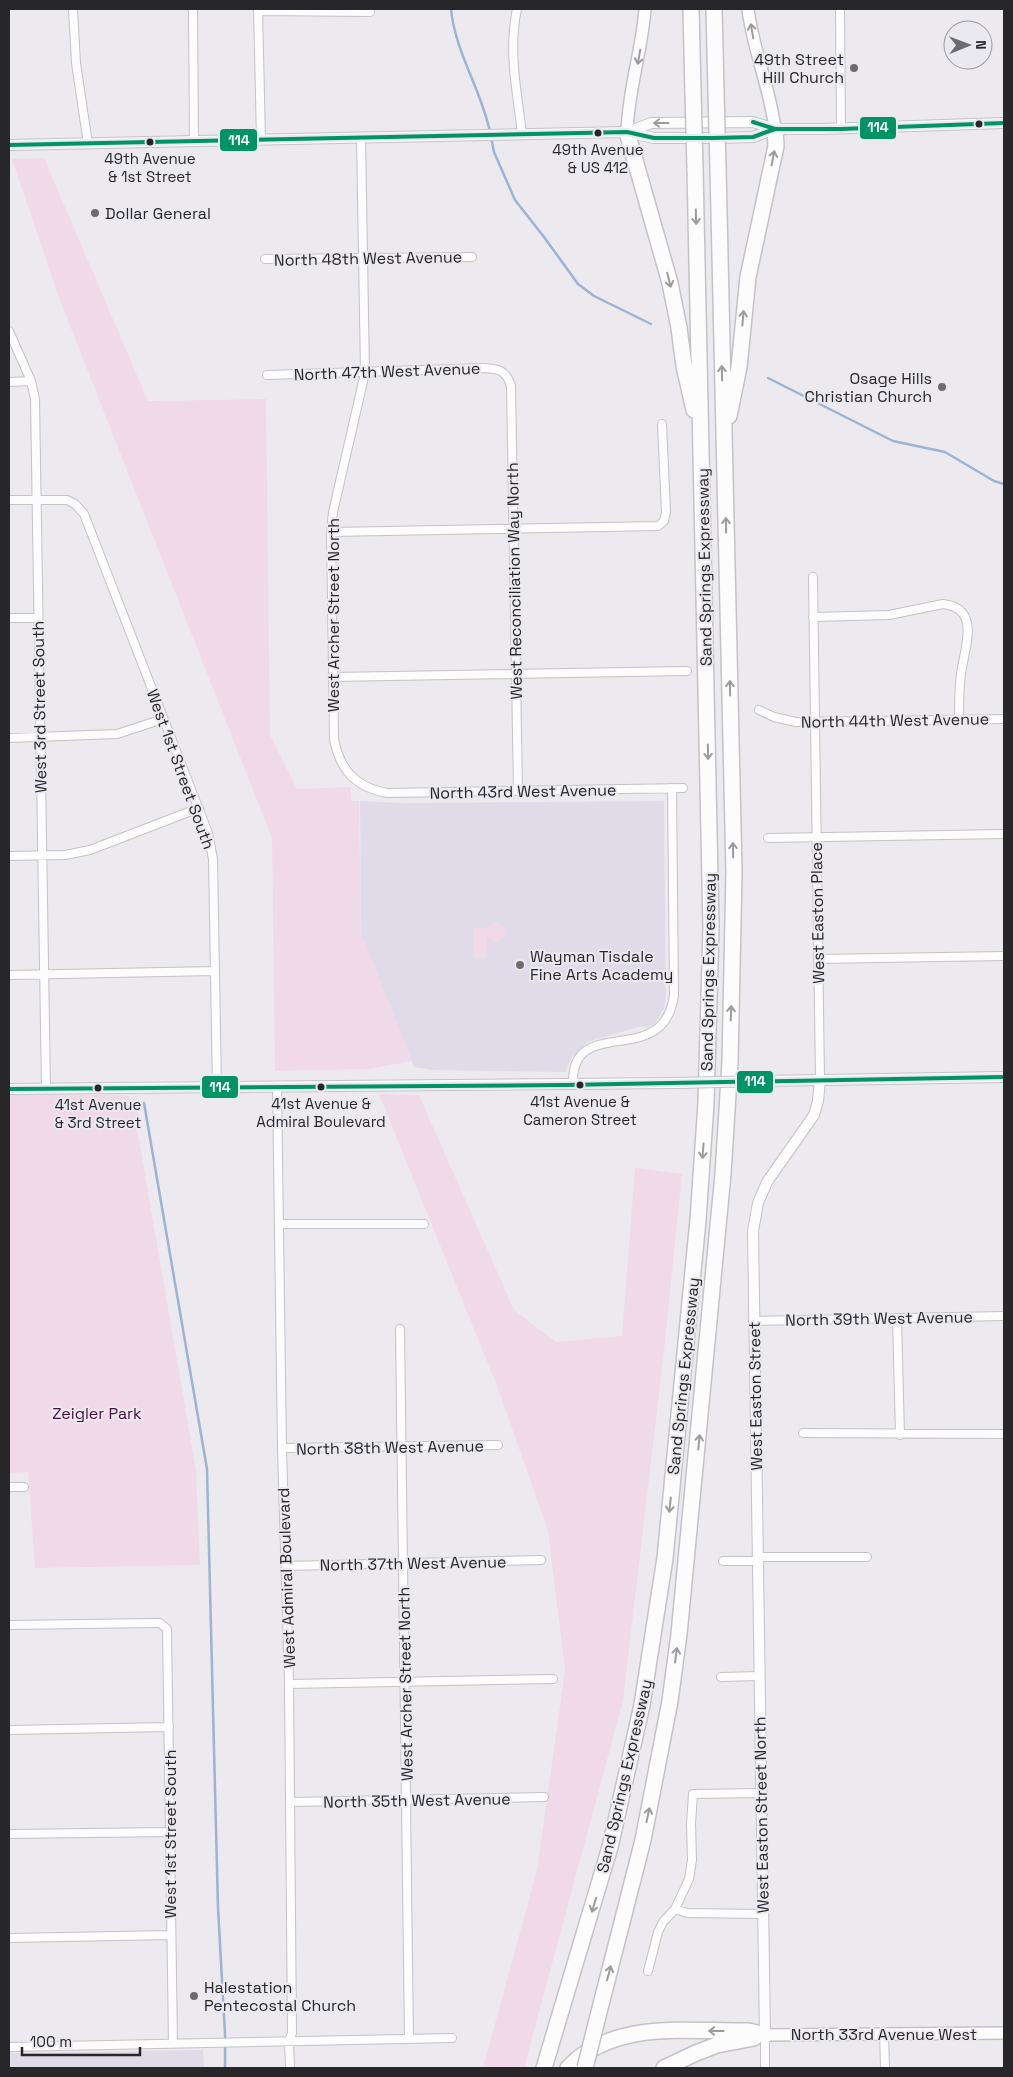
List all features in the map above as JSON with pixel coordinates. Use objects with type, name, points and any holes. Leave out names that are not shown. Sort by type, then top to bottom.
[{"type":"highway","name":"Sand Springs Expressway","points":[[544,2068],[597,1893],[622,1798],[642,1705],[665,1558],[704,1135],[710,960],[708,722],[691,9]]},
{"type":"highway","name":"Sand Springs Expressway","points":[[585,2068],[643,1840],[675,1668],[698,1447],[723,1174],[730,1052],[734,872],[714,9]]},
{"type":"highway","points":[[724,440],[739,366],[752,252],[776,146],[775,129]]},
{"type":"highway","points":[[627,132],[670,283],[677,314],[684,366],[701,441]]},
{"type":"highway","points":[[568,2068],[581,2056],[608,2041],[630,2034],[749,2031],[764,2035]]},
{"type":"highway","points":[[664,2068],[696,2052],[717,2045],[749,2040],[764,2035]]},
{"type":"main road","points":[[627,132],[628,113],[645,9]]},
{"type":"main road","points":[[748,9],[755,48],[772,106],[775,129]]},
{"type":"main road","name":"North 33rd Avenue West","points":[[764,2035],[1004,2033]]},
{"type":"street","points":[[74,9],[76,63],[88,144]]},
{"type":"street","points":[[193,9],[194,141]]},
{"type":"street","points":[[517,9],[513,37],[513,68],[518,134]]},
{"type":"street","points":[[840,9],[841,129]]},
{"type":"street","points":[[261,140],[258,10],[370,12]]},
{"type":"street","points":[[627,132],[651,123],[753,122],[775,129],[841,129],[1004,123]]},
{"type":"street","points":[[9,145],[627,132],[654,138],[714,138],[753,137],[775,129]]},
{"type":"street","name":"West Archer Street North","points":[[361,137],[365,373],[333,512],[331,532],[334,739],[336,752],[348,773],[363,786]]},
{"type":"street","name":"North 48th West Avenue","points":[[265,259],[472,257]]},
{"type":"street","name":"West 3rd Street South","points":[[9,331],[31,381],[35,399],[46,1088]]},
{"type":"street","name":"North 47th West Avenue","points":[[267,374],[365,373],[484,368],[506,373]]},
{"type":"street","name":"West Reconciliation Way North","points":[[506,373],[512,386],[518,791]]},
{"type":"street","points":[[9,382],[31,381]]},
{"type":"street","points":[[331,532],[514,530],[653,526],[661,524],[666,512],[662,424]]},
{"type":"street","name":"West 1st Street South","points":[[9,500],[67,500],[75,504],[84,514],[208,833],[213,859],[217,1088]]},
{"type":"street","name":"West Easton Place","points":[[753,1231],[755,1213],[767,1182],[814,1115],[818,1101],[820,1080],[813,577]]},
{"type":"street","points":[[813,617],[889,615],[942,604],[955,607],[964,614],[968,623],[968,634],[960,676],[959,720]]},
{"type":"street","points":[[9,618],[38,618]]},
{"type":"street","points":[[332,677],[688,671]]},
{"type":"street","name":"North 44th West Avenue","points":[[759,710],[788,721],[814,723],[1004,719]]},
{"type":"street","points":[[9,738],[118,734],[163,719]]},
{"type":"street","name":"North 43rd West Avenue","points":[[363,786],[387,793],[683,788]]},
{"type":"street","points":[[573,1085],[573,1070],[577,1061],[588,1049],[605,1042],[649,1035],[662,1026],[671,1013],[674,995],[672,788]]},
{"type":"street","points":[[9,856],[77,854],[199,808]]},
{"type":"street","points":[[768,838],[1004,834]]},
{"type":"street","points":[[818,959],[1004,956]]},
{"type":"street","points":[[9,975],[215,971]]},
{"type":"street","points":[[9,1089],[573,1085],[1004,1077]]},
{"type":"street","name":"West Admiral Boulevard","points":[[277,1087],[282,1448],[291,1802],[292,2033],[289,2041],[290,2068]]},
{"type":"street","points":[[280,1224],[424,1224]]},
{"type":"street","name":"West Easton Street","points":[[753,1231],[758,1559]]},
{"type":"street","name":"North 39th West Avenue","points":[[753,1321],[1004,1316]]},
{"type":"street","points":[[897,1318],[900,1435]]},
{"type":"street","name":"West Archer Street North","points":[[400,1329],[409,2039]]},
{"type":"street","points":[[803,1433],[900,1435],[1004,1434]]},
{"type":"street","name":"North 38th West Avenue","points":[[282,1448],[498,1445]]},
{"type":"street","points":[[9,1487],[24,1487]]},
{"type":"street","points":[[722,1561],[867,1557]]},
{"type":"street","name":"West Easton Street North","points":[[758,1559],[765,2068]]},
{"type":"street","name":"North 37th West Avenue","points":[[286,1566],[541,1560]]},
{"type":"street","name":"West 1st Street South","points":[[9,1625],[154,1623],[164,1626],[167,1634],[173,2043]]},
{"type":"street","points":[[721,1676],[759,1676]]},
{"type":"street","points":[[289,1684],[553,1680]]},
{"type":"street","points":[[9,1730],[169,1727]]},
{"type":"street","points":[[648,1971],[658,1932],[686,1890],[691,1869],[692,1794],[761,1793]]},
{"type":"street","name":"North 35th West Avenue","points":[[291,1802],[544,1797]]},
{"type":"street","points":[[9,1834],[170,1832]]},
{"type":"street","points":[[675,1909],[688,1913],[763,1914]]},
{"type":"street","points":[[9,1938],[171,1934]]},
{"type":"street","points":[[884,2033],[885,2068]]},
{"type":"street","points":[[9,2046],[210,2044],[452,2038]]},
{"type":"shaded area","name":"Wayman Tisdale Fine Arts Academy","points":[[360,801],[401,803],[664,801],[666,996],[664,1009],[655,1023],[648,1028],[642,1026],[587,1042],[572,1057],[565,1072],[432,1070],[414,1067],[361,933]]},
{"type":"shaded area","points":[[203,2050],[204,2068],[9,2068],[9,2053]]},
{"type":"green space","points":[[44,158],[148,401],[266,399],[270,735],[297,789],[351,787],[351,801],[359,801],[361,933],[412,1061],[369,1069],[275,1071],[272,838],[59,298],[12,159]]},
{"type":"green space","points":[[496,923],[502,926],[505,932],[502,938],[496,941],[490,938],[487,932],[490,926]]},
{"type":"green space","points":[[473,928],[487,928],[487,958],[473,958]]},
{"type":"green space","points":[[379,1094],[419,1095],[514,1310],[556,1342],[622,1336],[635,1168],[682,1174],[664,1351],[623,1701],[524,2068],[483,2068],[537,1870],[565,1670],[548,1531],[499,1391]]},
{"type":"green space","name":"Zeigler Park","points":[[9,1095],[126,1095],[138,1102],[137,1128],[196,1470],[200,1565],[35,1568],[28,1472],[9,1473]]},
{"type":"waterway","points":[[451,9],[453,25],[481,101],[490,132]]},
{"type":"waterway","points":[[491,137],[494,152],[515,200],[578,284],[594,296],[651,324]]},
{"type":"waterway","points":[[768,378],[893,441],[945,452],[994,481],[1004,484]]},
{"type":"waterway","points":[[144,1103],[207,1469],[218,1908],[225,2068]]},
{"type":"transit line","name":"114","points":[[753,122],[775,129],[841,129],[1004,123]]},
{"type":"transit line","name":"114","points":[[9,145],[627,132],[654,138],[714,138],[753,137],[775,129]]},
{"type":"transit line","name":"114","points":[[9,1089],[564,1085],[1004,1077]]},
{"type":"place","name":"49th Street Hill Church","points":[[854,68]]},
{"type":"place","name":"49th Avenue & US 412","points":[[598,133]]},
{"type":"place","name":"49th Avenue & 1st Street","points":[[150,142]]},
{"type":"place","name":"Dollar General","points":[[95,213]]},
{"type":"place","name":"Osage Hills Christian Church","points":[[942,387]]},
{"type":"place","name":"Wayman Tisdale Fine Arts Academy","points":[[520,965]]},
{"type":"place","name":"41st Avenue & Cameron Street","points":[[580,1085]]},
{"type":"place","name":"41st Avenue & Admiral Boulevard","points":[[321,1087]]},
{"type":"place","name":"41st Avenue & 3rd Street","points":[[98,1088]]},
{"type":"place","name":"Halestation Pentecostal Church","points":[[194,1996]]}]
